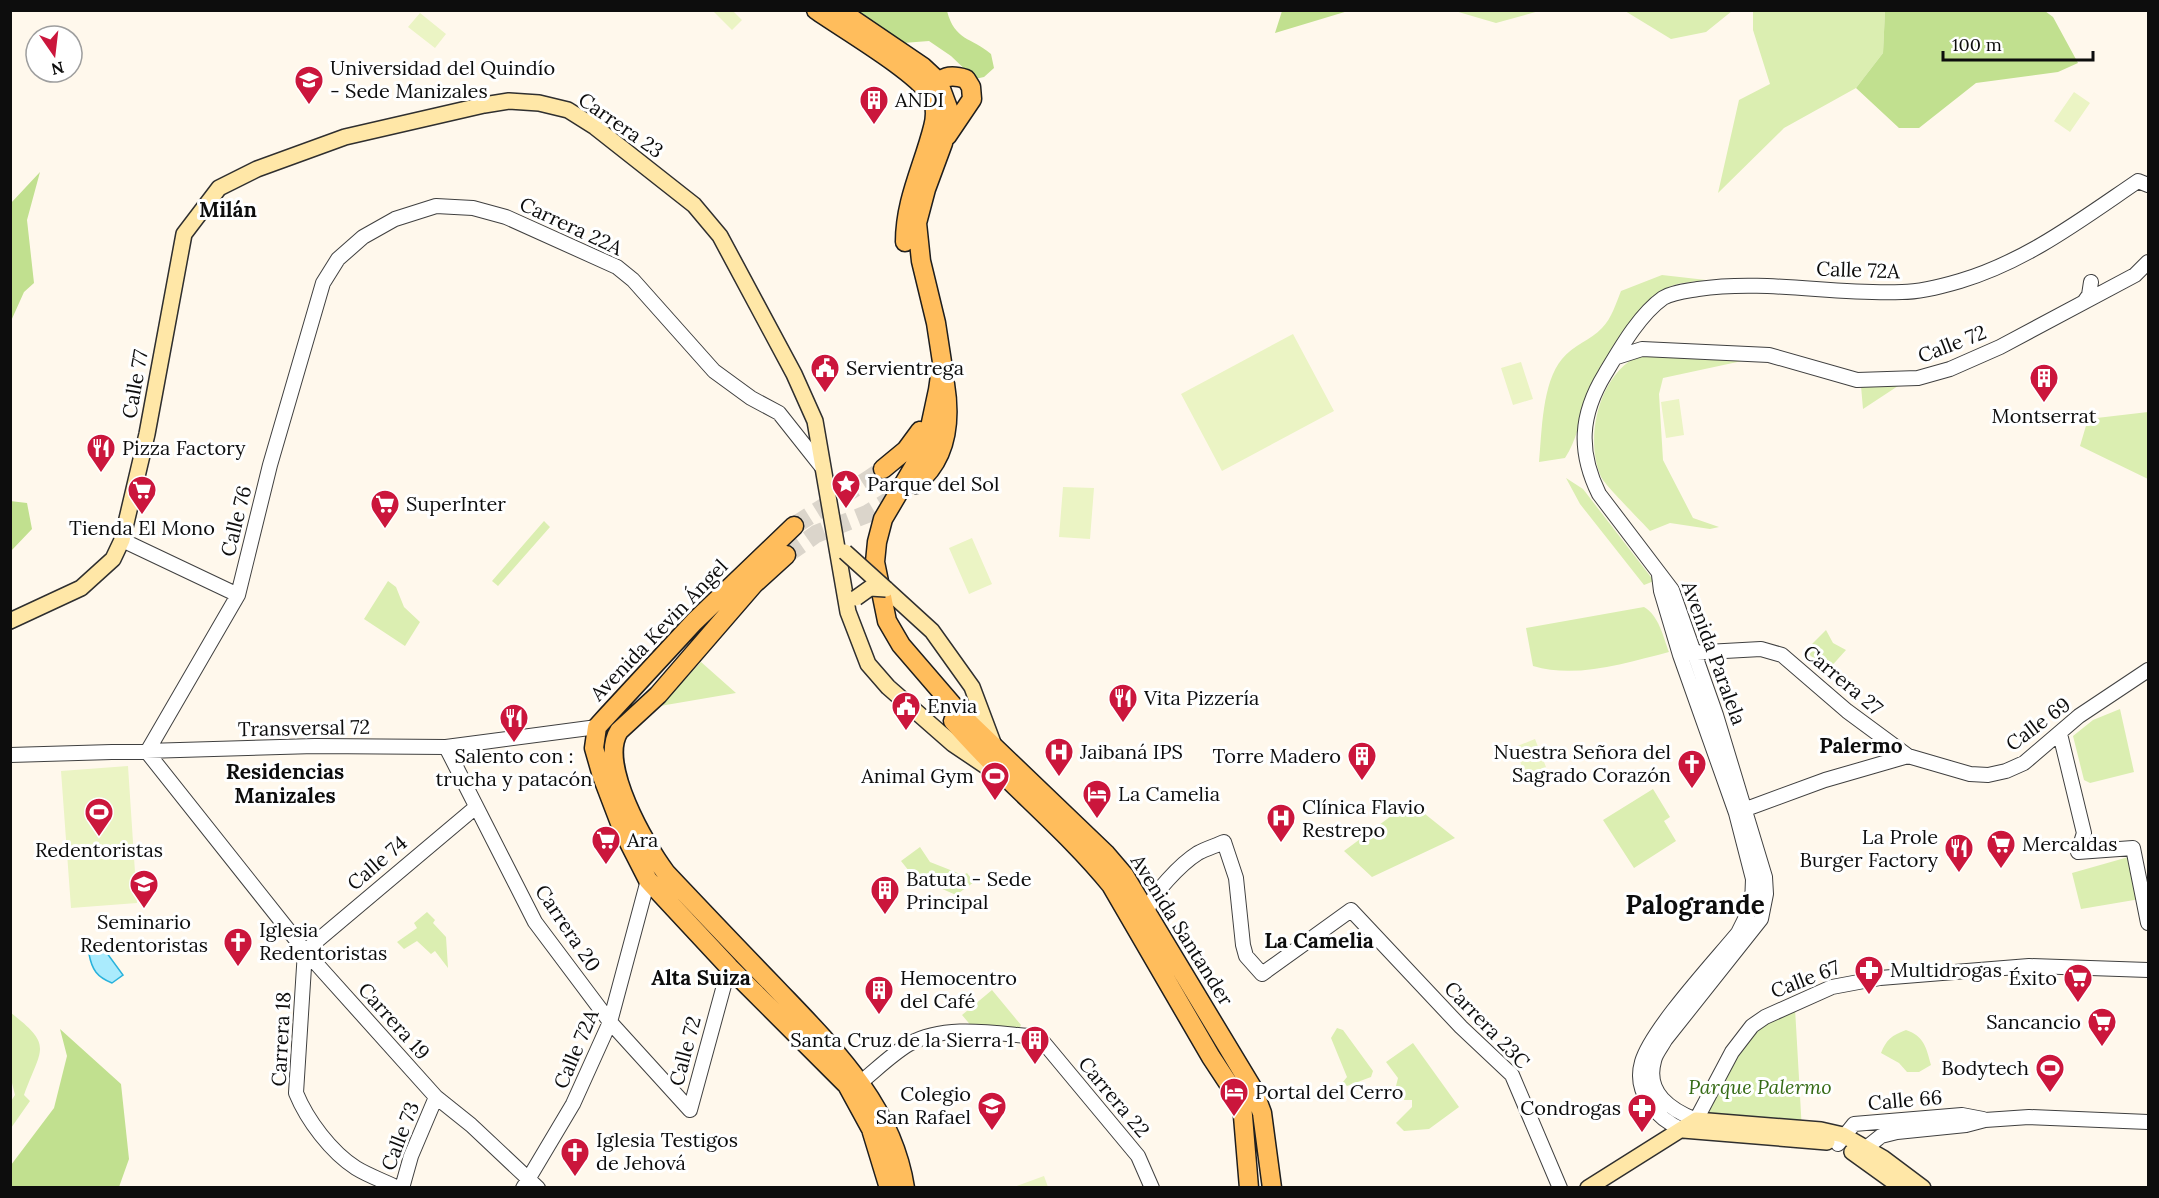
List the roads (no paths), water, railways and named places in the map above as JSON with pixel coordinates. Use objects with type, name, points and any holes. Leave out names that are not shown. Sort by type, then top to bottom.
[{"type":"main road","points":[[816,10],[913,77],[934,88]]},
{"type":"main road","points":[[838,10],[923,67],[948,108],[948,121],[943,143],[926,189],[917,223],[921,261],[936,323],[949,410],[947,427],[936,461],[916,484]]},
{"type":"main road","points":[[943,143],[972,99],[971,87],[966,79],[947,76],[934,88],[933,127],[911,192],[905,224],[908,260],[926,324],[931,362],[920,431],[908,462],[874,517],[867,560],[874,610],[884,638],[1007,779]]},
{"type":"main road","name":"Carrera 23","points":[[184,234],[219,188],[257,169],[345,137],[509,101],[539,103],[568,110],[595,127],[694,205],[720,236],[807,401],[819,444],[821,466],[852,605]]},
{"type":"main road","name":"Calle 77","points":[[122,540],[147,434],[184,234]]},
{"type":"main road","points":[[942,362],[935,411],[926,446],[883,519],[877,542],[876,562],[887,621],[892,634],[963,717],[993,743]]},
{"type":"main road","points":[[883,469],[906,450],[920,431]]},
{"type":"main road","name":"Avenida Kevin Ángel","points":[[795,526],[694,622],[643,680],[597,727],[594,748],[602,777],[623,831],[648,880],[729,967],[847,1085],[871,1129],[894,1183]]},
{"type":"main road","name":"Carrera 23","points":[[836,538],[845,552],[889,592]]},
{"type":"main road","points":[[10,621],[81,588],[113,559],[122,540]]},
{"type":"main road","name":"Avenida Kevin Ángel","points":[[786,555],[754,584],[658,695],[618,731],[612,746],[616,770],[636,825],[649,850],[666,873],[828,1043],[861,1082],[884,1124],[894,1183]]},
{"type":"main road","points":[[852,605],[870,588],[889,592]]},
{"type":"main road","name":"Avenida Santander","points":[[889,592],[932,632],[972,687],[993,743],[1027,779],[1106,854],[1143,908],[1253,1089],[1262,1113],[1272,1188]]},
{"type":"main road","name":"Avenida Santander","points":[[852,605],[862,651],[878,677],[953,744],[1007,779],[1096,866],[1143,908],[1211,1057],[1242,1104],[1249,1188]]},
{"type":"main road","points":[[664,655],[675,659],[679,672]]},
{"type":"main road","points":[[643,680],[647,692],[658,695]]},
{"type":"main road","name":"Calle 67","points":[[1588,1188],[1696,1120]]},
{"type":"main road","name":"Avenida Paralela","points":[[1696,1120],[1821,1130],[1841,1140],[1866,1148],[1923,1188]]},
{"type":"main road","name":"Avenida Paralela","points":[[1683,1130],[1841,1140],[1902,1188]]},
{"type":"main road","points":[[894,1183],[912,1188]]},
{"type":"street","name":"Calle 72A","points":[[1659,573],[1599,494],[1591,477],[1584,448],[1588,408],[1615,358],[1652,307],[1665,297],[1678,292],[1730,284],[1904,292],[1960,280],[2008,263],[2040,247],[2144,183]]},
{"type":"street","name":"Carrera 22A","points":[[323,283],[338,259],[363,237],[395,219],[436,207],[473,208],[506,216],[617,267],[633,280],[714,370],[751,398],[779,413],[821,466]]},
{"type":"street","name":"Calle 72","points":[[1615,358],[1630,351],[1642,349],[1769,355],[1857,380],[1918,378],[1950,369],[2000,347],[2135,275],[2148,262]]},
{"type":"street","points":[[2084,302],[2089,295],[2091,282]]},
{"type":"street","name":"Calle 76","points":[[147,752],[238,595],[270,465],[323,283]]},
{"type":"street","points":[[1631,336],[1636,346],[1642,349]]},
{"type":"street","points":[[122,540],[238,595]]},
{"type":"street","name":"Avenida Paralela","points":[[1659,573],[1672,590],[1694,651],[1740,811],[1753,879],[1753,899],[1747,919],[1656,1034],[1641,1064],[1646,1099],[1655,1113],[1667,1123],[1683,1130]]},
{"type":"street","name":"Avenida Paralela","points":[[1659,573],[1661,591],[1680,655],[1765,877],[1766,894],[1761,919],[1665,1040],[1654,1060],[1653,1075],[1663,1101],[1674,1112],[1696,1120]]},
{"type":"street","name":"Carrera 27","points":[[1694,651],[1761,649],[1782,655],[1847,711],[1908,756]]},
{"type":"street","points":[[1680,655],[1694,651]]},
{"type":"street","name":"Calle 69","points":[[1908,756],[1970,774],[1988,775],[2024,763],[2079,716],[2148,670]]},
{"type":"street","name":"Transversal 72","points":[[10,755],[315,746],[446,747],[597,727]]},
{"type":"street","points":[[2060,734],[2084,832],[2078,852],[2133,848],[2148,923]]},
{"type":"street","name":"Carrera 20","points":[[446,747],[535,922],[610,1022],[690,1110]]},
{"type":"street","name":"Carrera 19","points":[[147,752],[305,951],[436,1097],[526,1182],[538,1188]]},
{"type":"street","points":[[1740,811],[1825,780],[1908,756]]},
{"type":"street","name":"Calle 74","points":[[305,951],[476,807]]},
{"type":"street","name":"Carrera 23C","points":[[1143,908],[1179,868],[1198,853],[1224,842],[1236,878],[1246,956],[1262,974],[1352,910],[1461,1027],[1501,1062],[1512,1075],[1560,1188]]},
{"type":"street","name":"Calle 72A","points":[[526,1182],[573,1104],[610,1022],[648,880]]},
{"type":"street","name":"Carrera 18","points":[[305,951],[296,1093],[303,1111],[344,1160],[358,1170],[400,1188]]},
{"type":"street","name":"Calle 67","points":[[1696,1120],[1732,1052],[1752,1026],[1765,1017],[1832,987],[1880,978],[2029,966],[2148,970]]},
{"type":"street","name":"Calle 72","points":[[690,1110],[729,967]]},
{"type":"street","name":"Carrera 22","points":[[861,1082],[908,1045],[924,1037],[967,1032],[1039,1037],[1138,1156],[1152,1188]]},
{"type":"street","name":"Calle 73","points":[[400,1188],[411,1155],[436,1097]]},
{"type":"street","name":"Calle 66","points":[[1841,1140],[1854,1124],[1962,1115],[1985,1120]]},
{"type":"street","name":"Calle 66","points":[[1866,1148],[1881,1136],[1897,1132],[1966,1125],[1985,1120],[2030,1117],[2148,1122]]},
{"type":"water","points":[[101,945],[123,975],[112,983],[99,975],[90,960],[89,954]]},
{"type":"tunnel","points":[[794,526],[883,469]]},
{"type":"tunnel","points":[[786,555],[816,534],[867,514],[900,494]]},
{"type":"place","name":"Universidad del Quindío - Sede Manizales","points":[[309,106]]},
{"type":"place","name":"ANDI","points":[[874,126]]},
{"type":"place","name":"Servientrega","points":[[825,394]]},
{"type":"place","name":"Montserrat","points":[[2044,404]]},
{"type":"place","name":"Pizza Factory","points":[[101,474]]},
{"type":"place","name":"Parque del Sol","points":[[846,510]]},
{"type":"place","name":"Tienda El Mono","points":[[142,516]]},
{"type":"place","name":"SuperInter","points":[[385,530]]},
{"type":"place","name":"Vita Pizzería","points":[[1123,724]]},
{"type":"place","name":"Envia","points":[[906,732]]},
{"type":"place","name":"Salento con : trucha y patacón","points":[[514,744]]},
{"type":"place","name":"Jaibaná IPS","points":[[1059,778]]},
{"type":"place","name":"Torre Madero","points":[[1362,782]]},
{"type":"place","name":"Nuestra Señora del Sagrado Corazón","points":[[1692,790]]},
{"type":"place","name":"Animal Gym","points":[[995,802]]},
{"type":"place","name":"La Camelia","points":[[1097,820]]},
{"type":"place","name":"Redentoristas","points":[[99,838]]},
{"type":"place","name":"Clínica Flavio Restrepo","points":[[1281,844]]},
{"type":"place","name":"Ara","points":[[606,866]]},
{"type":"place","name":"Mercaldas","points":[[2001,870]]},
{"type":"place","name":"La Prole Burger Factory","points":[[1959,874]]},
{"type":"place","name":"Seminario Redentoristas","points":[[144,910]]},
{"type":"place","name":"Batuta - Sede Principal","points":[[885,916]]},
{"type":"place","name":"Iglesia Redentoristas","points":[[238,968]]},
{"type":"place","name":"Multidrogas","points":[[1869,996]]},
{"type":"place","name":"Éxito","points":[[2078,1004]]},
{"type":"place","name":"Hemocentro del Café","points":[[879,1016]]},
{"type":"place","name":"Sancancio","points":[[2102,1048]]},
{"type":"place","name":"Santa Cruz de la Sierra 1","points":[[1035,1066]]},
{"type":"place","name":"Bodytech","points":[[2050,1094]]},
{"type":"place","name":"Portal del Cerro","points":[[1234,1118]]},
{"type":"place","name":"Colegio San Rafael","points":[[992,1132]]},
{"type":"place","name":"Condrogas","points":[[1642,1134]]},
{"type":"place","name":"Iglesia Testigos de Jehová","points":[[575,1178]]},
{"type":"district","name":"Milán","points":[[228,210]]},
{"type":"district","name":"Palermo","points":[[1861,746]]},
{"type":"district","name":"Residencias Manizales","points":[[285,784]]},
{"type":"district","name":"Palogrande","points":[[1695,905]]},
{"type":"district","name":"La Camelia","points":[[1319,941]]},
{"type":"district","name":"Alta Suiza","points":[[701,978]]},
{"type":"park label","name":"Parque Palermo","points":[[1760,1087]]}]
